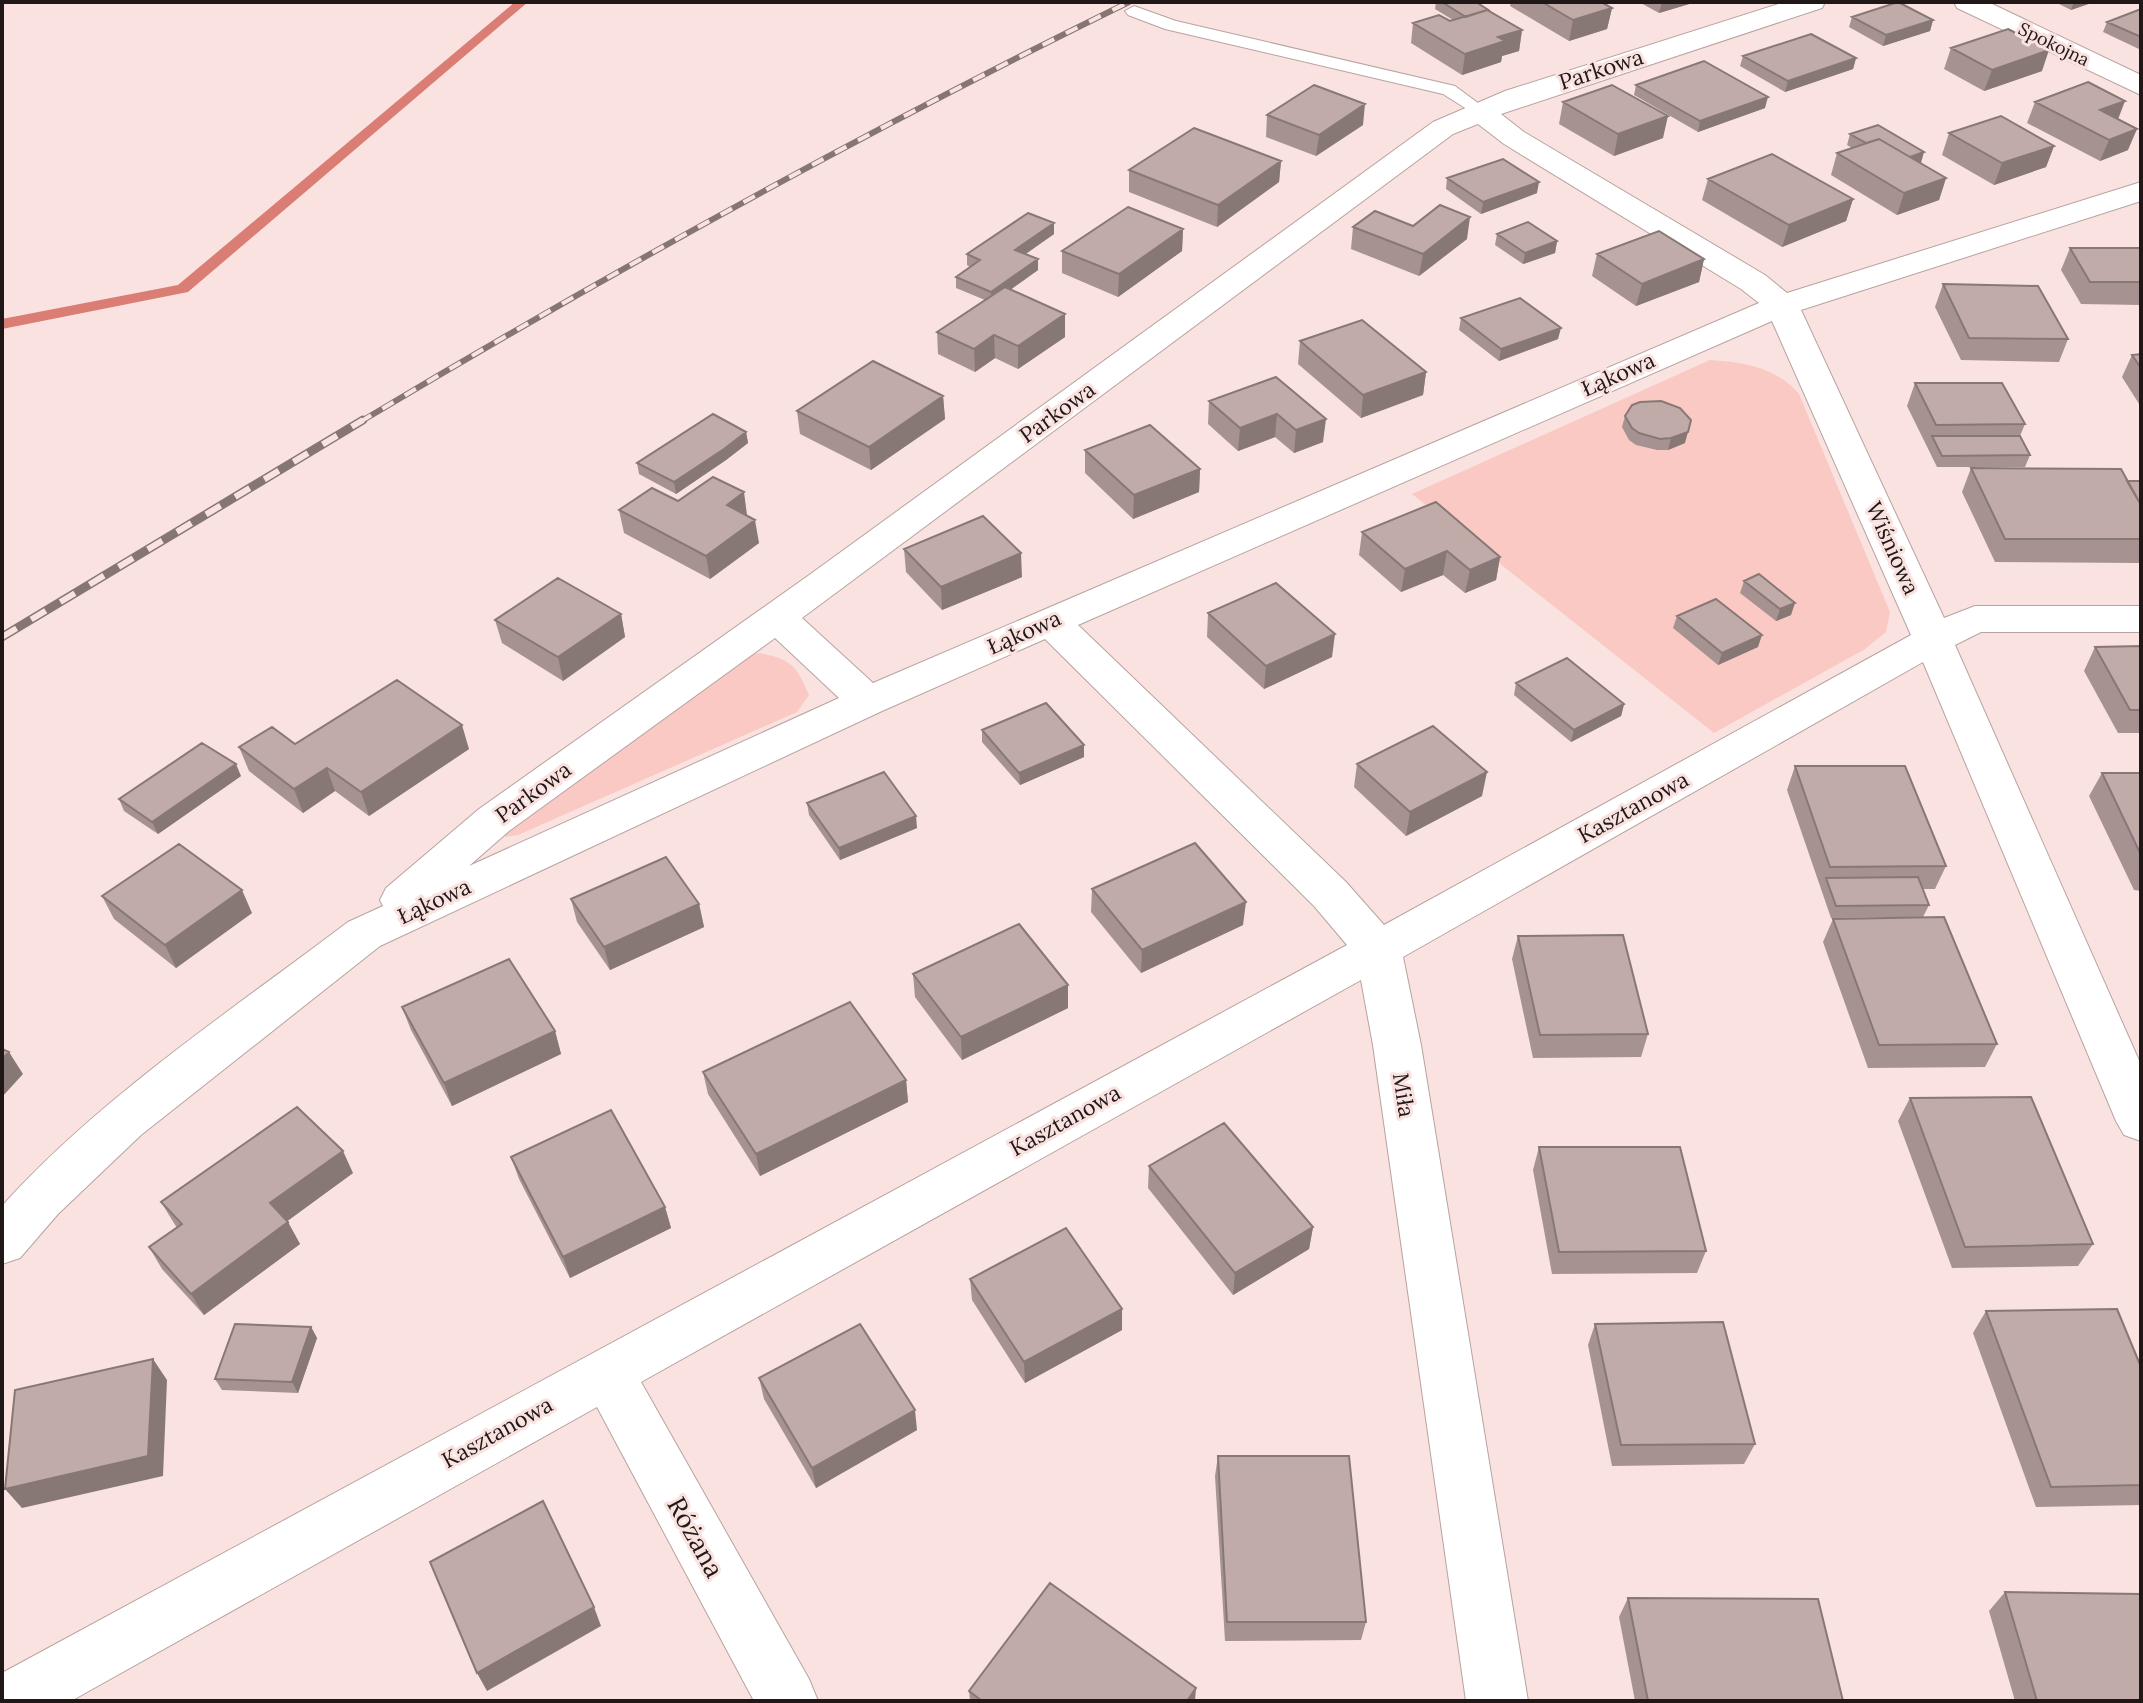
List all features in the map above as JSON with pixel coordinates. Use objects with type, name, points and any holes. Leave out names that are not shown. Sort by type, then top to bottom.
[{"type":"street","name":"Parkowa","points":[[364,934],[494,820],[1432,136],[1515,97],[1812,2]]},
{"type":"street","name":"Spokojna","points":[[1967,2],[2141,86]]},
{"type":"street","name":"Wiśniowa","points":[[1481,112],[1514,138],[1753,282],[1782,305],[1934,639],[2141,1121]]},
{"type":"street","name":"Łąkowa","points":[[2,1242],[40,1199],[124,1121],[364,934],[868,701],[1782,305],[2141,191]]},
{"type":"street","points":[[776,617],[868,701]]},
{"type":"street","name":"Kasztanowa","points":[[11,1701],[1378,949],[1934,639],[1975,619],[2141,619]]},
{"type":"street","name":"Miła","points":[[1050,621],[1330,894],[1378,949],[1397,1045],[1497,1701]]},
{"type":"street","name":"Różana","points":[[606,1371],[787,1701]]},
{"type":"lane","points":[[1134,11],[1171,25],[1449,90],[1481,112]]},
{"type":"shaded area","points":[[1710,360],[1735,362],[1769,372],[1799,394],[1890,612],[1886,632],[1865,649],[1714,733],[1412,494]]},
{"type":"shaded area","points":[[760,653],[786,661],[801,677],[809,695],[797,712],[518,835],[505,837],[507,830],[744,655]]},
{"type":"building","points":[[1442,2],[1476,2],[1490,11],[1466,17]]},
{"type":"building","points":[[1542,2],[1601,2],[1612,8],[1573,20]]},
{"type":"building","points":[[1898,2],[1933,20],[1886,35],[1852,17]]},
{"type":"building","points":[[2141,9],[2141,37],[2107,22]]},
{"type":"building","points":[[1487,10],[1522,30],[1498,37],[1505,41],[1465,54],[1413,23],[1439,15],[1450,21]]},
{"type":"building","points":[[2008,29],[2049,50],[1992,70],[1951,48]]},
{"type":"building","points":[[1811,34],[1856,58],[1788,81],[1743,56]]},
{"type":"building","points":[[1704,61],[1768,97],[1700,121],[1636,85]]},
{"type":"building","points":[[2088,82],[2125,101],[2100,110],[2137,129],[2109,140],[2035,102]]},
{"type":"building","points":[[1314,85],[1365,104],[1319,135],[1267,115]]},
{"type":"building","points":[[1612,85],[1668,116],[1618,134],[1563,102]]},
{"type":"building","points":[[2001,116],[2054,146],[2002,163],[1949,133]]},
{"type":"building","points":[[1878,125],[1924,152],[1910,157],[1879,139],[1866,143],[1850,134]]},
{"type":"building","points":[[1194,128],[1281,161],[1218,205],[1129,170]]},
{"type":"building","points":[[1879,139],[1946,178],[1904,193],[1837,153]]},
{"type":"building","points":[[1772,154],[1853,199],[1789,225],[1708,179]]},
{"type":"building","points":[[1503,159],[1539,182],[1483,202],[1447,178]]},
{"type":"building","points":[[1440,205],[1470,217],[1423,254],[1353,227],[1375,211],[1413,226]]},
{"type":"building","points":[[1128,207],[1183,229],[1119,274],[1062,251]]},
{"type":"building","points":[[1028,213],[1054,223],[1015,250],[1038,259],[991,292],[956,277],[980,260],[967,254]]},
{"type":"building","points":[[1528,222],[1557,241],[1525,253],[1497,234]]},
{"type":"building","points":[[1659,231],[1704,259],[1642,284],[1597,254]]},
{"type":"building","points":[[2070,248],[2141,248],[2141,282],[2090,282]]},
{"type":"building","points":[[1943,284],[2038,286],[2068,339],[1969,338]]},
{"type":"building","points":[[1005,287],[1065,314],[1018,346],[994,335],[974,349],[937,332]]},
{"type":"building","points":[[1520,298],[1561,328],[1501,349],[1461,318]]},
{"type":"building","points":[[1362,320],[1426,372],[1363,395],[1300,341]]},
{"type":"building","points":[[2141,354],[2141,368],[2132,355]]},
{"type":"building","points":[[873,361],[943,396],[869,447],[797,411]]},
{"type":"building","points":[[1276,377],[1326,419],[1296,430],[1277,414],[1240,428],[1209,401]]},
{"type":"building","points":[[1915,383],[2002,383],[2025,424],[1936,425]]},
{"type":"building","points":[[1661,401],[1680,408],[1691,420],[1688,432],[1660,439],[1632,428],[1625,416],[1632,405]]},
{"type":"building","points":[[713,414],[746,432],[674,482],[637,463]]},
{"type":"building","points":[[1150,425],[1200,469],[1134,495],[1085,450]]},
{"type":"building","points":[[1932,436],[2020,436],[2030,455],[1942,456]]},
{"type":"building","points":[[1971,468],[2121,469],[2141,505],[2141,539],[2005,539]]},
{"type":"building","points":[[713,477],[744,492],[727,505],[755,520],[706,556],[619,510],[652,488],[678,501]]},
{"type":"building","points":[[2127,481],[2141,481],[2141,505]]},
{"type":"building","points":[[1436,502],[1500,557],[1470,570],[1447,551],[1405,569],[1362,532]]},
{"type":"building","points":[[983,516],[1021,553],[941,587],[904,549]]},
{"type":"building","points":[[1759,574],[1795,603],[1780,609],[1744,581]]},
{"type":"building","points":[[558,578],[621,614],[558,657],[495,620]]},
{"type":"building","points":[[1276,583],[1335,634],[1266,666],[1208,613]]},
{"type":"building","points":[[1716,599],[1762,635],[1722,653],[1677,616]]},
{"type":"building","points":[[2141,646],[2141,710],[2130,710],[2095,647]]},
{"type":"building","points":[[1567,658],[1624,704],[1574,730],[1516,683]]},
{"type":"building","points":[[397,680],[462,725],[361,792],[327,768],[294,789],[239,747],[272,727],[295,744]]},
{"type":"building","points":[[1046,703],[1084,745],[1019,773],[982,730]]},
{"type":"building","points":[[1433,726],[1487,772],[1410,812],[1357,764]]},
{"type":"building","points":[[202,743],[236,764],[152,822],[119,799]]},
{"type":"building","points":[[1795,766],[1905,766],[1946,866],[1830,867]]},
{"type":"building","points":[[884,772],[916,816],[839,848],[807,803]]},
{"type":"building","points":[[2102,773],[2141,773],[2141,855]]},
{"type":"building","points":[[1195,843],[1246,902],[1142,950],[1092,889]]},
{"type":"building","points":[[179,844],[242,890],[165,945],[102,896]]},
{"type":"building","points":[[666,857],[699,904],[604,947],[571,899]]},
{"type":"building","points":[[1918,877],[1929,905],[1836,906],[1826,878]]},
{"type":"building","points":[[1944,917],[1997,1044],[1879,1045],[1833,919]]},
{"type":"building","points":[[1019,924],[1068,985],[961,1037],[913,974]]},
{"type":"building","points":[[1623,935],[1648,1034],[1540,1035],[1518,936]]},
{"type":"building","points":[[509,959],[555,1031],[444,1083],[402,1007]]},
{"type":"building","points":[[850,1002],[906,1080],[756,1154],[703,1072]]},
{"type":"building","points":[[2031,1097],[2093,1244],[1965,1247],[1910,1098]]},
{"type":"building","points":[[297,1107],[343,1151],[270,1203],[288,1222],[191,1294],[149,1247],[182,1224],[161,1202]]},
{"type":"building","points":[[611,1110],[665,1207],[563,1257],[511,1157]]},
{"type":"building","points":[[1224,1123],[1313,1227],[1235,1273],[1149,1166]]},
{"type":"building","points":[[1539,1147],[1680,1147],[1706,1251],[1559,1252]]},
{"type":"building","points":[[1066,1228],[1122,1309],[1024,1362],[970,1279]]},
{"type":"building","points":[[2117,1309],[2141,1367],[2141,1485],[2051,1487],[1986,1311]]},
{"type":"building","points":[[1723,1322],[1755,1444],[1621,1445],[1595,1324]]},
{"type":"building","points":[[235,1324],[311,1327],[292,1382],[215,1379]]},
{"type":"building","points":[[860,1324],[915,1410],[812,1468],[759,1378]]},
{"type":"building","points":[[153,1359],[148,1456],[5,1489],[15,1390]]},
{"type":"building","points":[[1218,1456],[1349,1456],[1366,1622],[1227,1622]]},
{"type":"building","points":[[543,1501],[594,1607],[477,1673],[430,1562]]},
{"type":"building","points":[[1050,1583],[1196,1688],[1187,1701],[982,1701],[969,1691]]},
{"type":"building","points":[[2005,1592],[2141,1594],[2141,1701],[2037,1701]]},
{"type":"building","points":[[1628,1598],[1818,1599],[1843,1701],[1648,1701]]},
{"type":"waterway","points":[[2,324],[183,289],[522,2]]},
{"type":"railway","points":[[360,422],[740,204],[933,101],[1129,2]]},
{"type":"railway","points":[[2,637],[363,420]]}]
